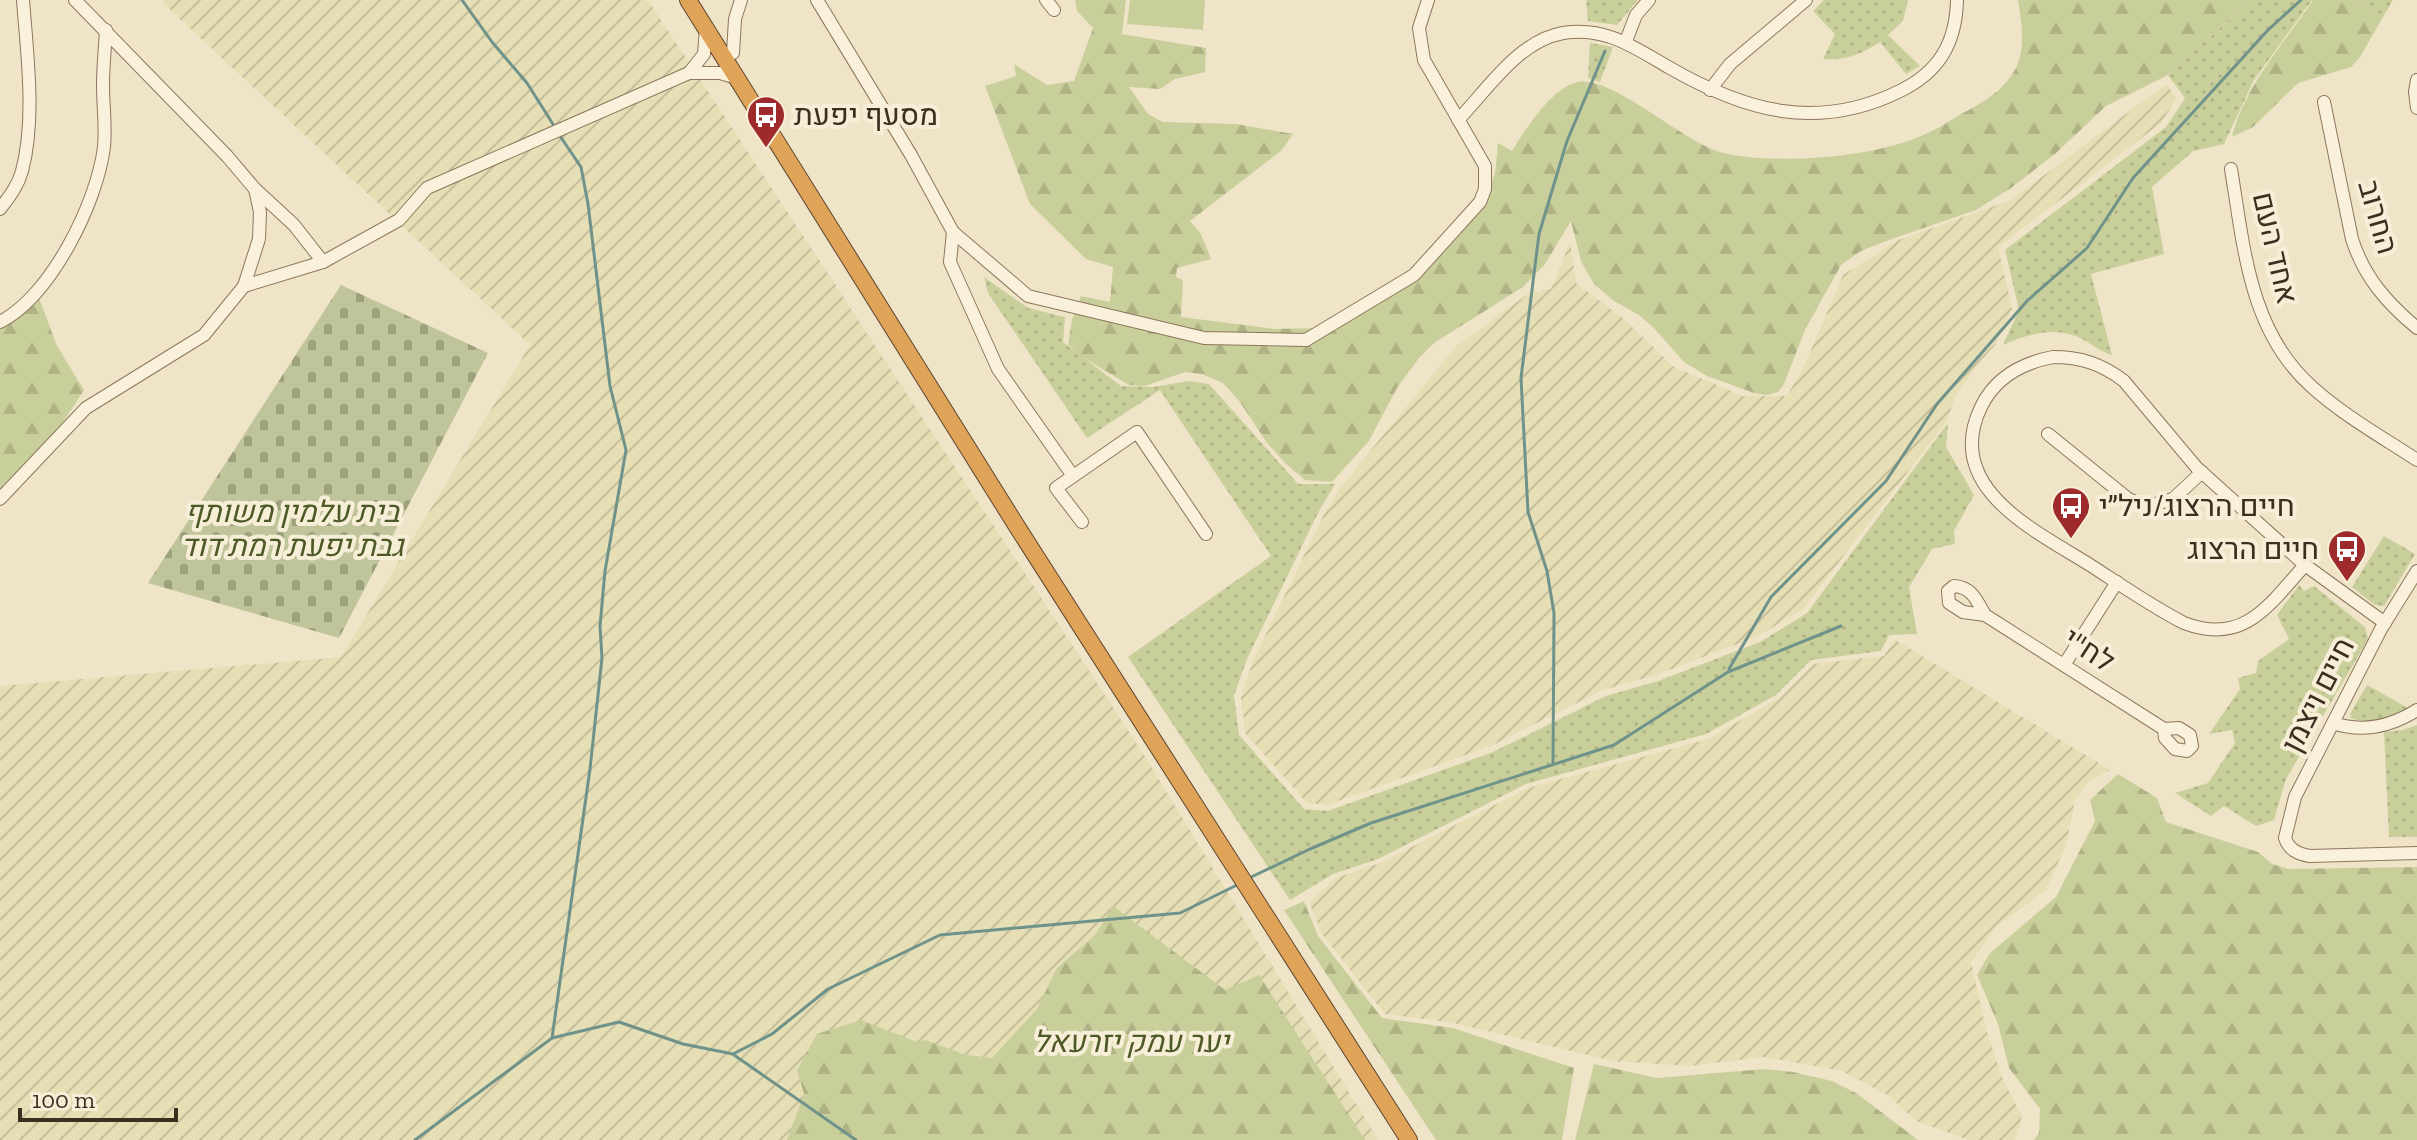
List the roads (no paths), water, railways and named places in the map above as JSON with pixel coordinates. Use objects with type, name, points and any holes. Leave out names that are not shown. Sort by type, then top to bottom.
[{"type":"highway","points":[[688,0],[1016,525],[1409,1140]]},
{"type":"highway","points":[[700,0],[813,196]]},
{"type":"street","points":[[0,209],[14,190],[22,170],[30,103],[23,0]]},
{"type":"street","points":[[75,0],[227,156],[255,189],[294,225],[323,262]]},
{"type":"street","points":[[733,53],[735,19],[741,0]]},
{"type":"street","points":[[817,0],[911,155],[953,232],[1028,296],[1204,338],[1306,340],[1414,275],[1480,202],[1485,189],[1485,166],[1424,60],[1419,28],[1428,0]]},
{"type":"street","points":[[1626,41],[1636,15],[1649,0]]},
{"type":"street","points":[[1710,90],[1730,64],[1806,0]]},
{"type":"street","points":[[1458,120],[1523,51],[1562,33],[1595,32],[1626,41],[1710,90],[1739,102],[1782,112],[1839,109],[1892,95],[1925,77],[1944,55],[1954,30],[1957,0]]},
{"type":"street","points":[[689,73],[704,54],[706,29]]},
{"type":"street","points":[[0,322],[16,314],[36,294],[62,255],[94,187],[105,128],[103,86],[106,30]]},
{"type":"street","points":[[244,286],[323,262],[399,220],[427,188],[689,73],[720,73],[738,79]]},
{"type":"street","points":[[2417,80],[2417,108]]},
{"type":"street","name":"החרוב","points":[[2324,102],[2358,260],[2381,295],[2417,328]]},
{"type":"street","name":"אחד העם","points":[[2231,169],[2248,273],[2257,305],[2283,353],[2300,375],[2327,400],[2417,460]]},
{"type":"street","points":[[0,499],[86,408],[204,335],[244,286],[259,239],[260,212],[255,189]]},
{"type":"street","points":[[953,232],[950,262],[998,369],[1073,476]]},
{"type":"street","points":[[2305,565],[2259,615],[2244,625],[2227,630],[2207,630],[2184,623],[2004,508],[1984,484],[1974,457],[1973,430],[1977,417],[1991,391],[2021,366],[2037,360],[2069,357],[2099,365],[2124,381],[2202,472],[2305,565],[2385,623]]},
{"type":"street","points":[[1082,522],[1056,488],[1137,432],[1206,534]]},
{"type":"street","points":[[2048,434],[2127,498],[2145,507],[2173,499],[2202,472]]},
{"type":"street","name":"חיים ויצמן","points":[[2417,571],[2385,623],[2295,797],[2285,838],[2291,849],[2310,856],[2417,853]]},
{"type":"street","points":[[2064,665],[2117,582]]},
{"type":"street","name":"לח\"י","points":[[1985,615],[2164,729]]},
{"type":"street","points":[[2333,723],[2351,728],[2378,727],[2417,710]]},
{"type":"waterway","points":[[462,0],[527,83],[556,129]]},
{"type":"waterway","points":[[1729,669],[1771,597],[1886,481],[1937,404],[2027,301],[2087,248],[2133,178],[2268,30],[2301,0]]},
{"type":"waterway","points":[[1553,763],[1554,613],[1547,571],[1528,512],[1521,378],[1539,234],[1567,141],[1605,51]]},
{"type":"waterway","points":[[552,1038],[590,769],[602,658],[600,626],[605,571],[626,450],[610,386],[581,167],[560,136]]},
{"type":"waterway","points":[[1247,879],[1371,823],[1614,745],[1728,672],[1841,626]]},
{"type":"waterway","points":[[415,1140],[552,1038],[619,1022],[683,1044],[733,1054],[772,1034],[828,989],[940,935],[1180,913],[1237,885]]},
{"type":"waterway","points":[[734,1055],[856,1140]]},
{"type":"place","name":"מסעף יפעת","points":[[766,149]]},
{"type":"place","name":"חיים הרצוג/ניל״י","points":[[2071,540]]},
{"type":"place","name":"חיים הרצוג","points":[[2347,583]]},
{"type":"park label","name":"בית עלמין משותף גבת יפעת רמת דוד","points":[[292,529]]},
{"type":"park label","name":"יער עמק יזרעאל","points":[[1131,1042]]}]
